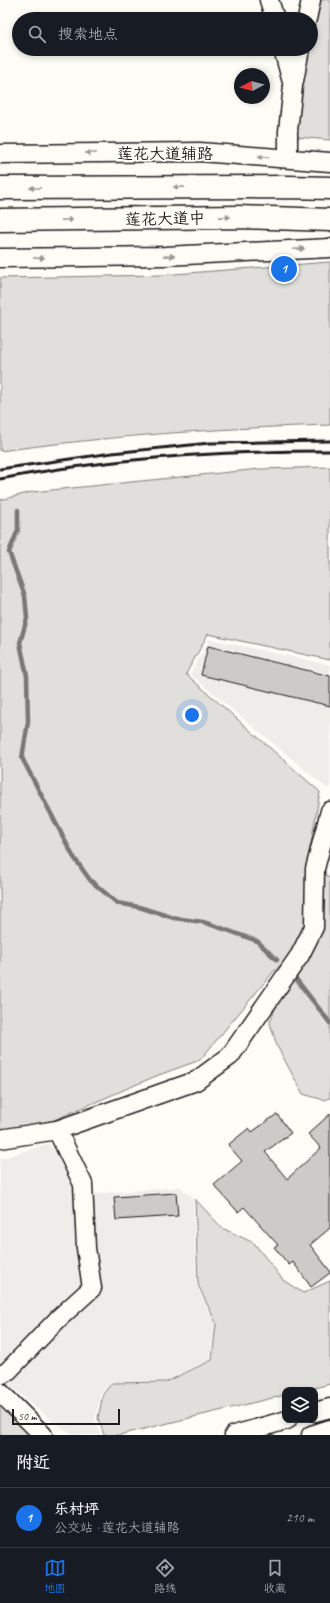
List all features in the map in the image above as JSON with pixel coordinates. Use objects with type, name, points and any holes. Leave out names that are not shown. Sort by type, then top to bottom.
[{"type":"main road","name":"莲花大道中","points":[[0,188],[330,188]]},
{"type":"main road","name":"莲花大道中","points":[[0,220],[238,217],[330,220]]},
{"type":"street","points":[[269,0],[272,12]]},
{"type":"street","points":[[308,12],[311,0]]},
{"type":"street","points":[[285,56],[293,86]]},
{"type":"street","points":[[288,158],[288,130],[293,86],[299,56]]},
{"type":"street","name":"莲花大道辅路","points":[[0,154],[200,152],[330,162]]},
{"type":"street","points":[[0,258],[165,256],[330,248]]},
{"type":"street","points":[[4,1140],[57,1130],[196,1081],[230,1056],[300,955],[314,927],[315,869],[330,811]]},
{"type":"street","points":[[0,1375],[7,1372],[59,1318],[92,1288],[86,1248],[83,1184],[57,1130]]},
{"type":"street","points":[[0,1392],[43,1435]]},
{"type":"street","points":[[318,1411],[330,1408]]},
{"type":"street","points":[[234,1435],[282,1421]]},
{"type":"street","points":[[311,1435],[330,1429]]},
{"type":"shaded area","points":[[320,0],[330,0],[330,140],[297,137],[301,93],[309,56],[318,56],[318,12]]},
{"type":"shaded area","points":[[330,262],[330,425],[247,428],[165,434],[82,441],[0,451],[0,278],[162,275]]},
{"type":"shaded area","points":[[330,467],[330,660],[208,634],[186,674],[320,792],[309,854],[306,928],[292,955],[274,971],[200,1060],[156,1076],[54,1120],[12,1129],[0,1130],[0,500],[32,492],[260,469]]},
{"type":"shaded area","points":[[210,639],[330,665],[330,786],[328,789],[190,674]]},
{"type":"shaded area","points":[[323,874],[330,877],[330,1098],[324,1100],[303,1094],[277,1046],[270,1023]]},
{"type":"shaded area","points":[[49,1143],[75,1185],[77,1195],[180,1187],[193,1198],[196,1285],[215,1324],[210,1359],[166,1381],[112,1382],[101,1393],[95,1418],[101,1435],[74,1435],[53,1422],[6,1382],[0,1375],[0,1159]]},
{"type":"shaded area","points":[[195,1199],[222,1228],[254,1243],[283,1280],[303,1293],[330,1281],[330,1384],[318,1387],[282,1387],[282,1396],[119,1435],[104,1435],[98,1418],[103,1394],[112,1383],[166,1382],[212,1360],[216,1323],[198,1285]]},
{"type":"shaded area","points":[[0,1398],[37,1435],[0,1435]]},
{"type":"building","points":[[208,646],[330,676],[330,706],[201,675]]},
{"type":"building","points":[[277,1114],[291,1133],[265,1152],[287,1179],[321,1148],[308,1134],[330,1114],[330,1228],[310,1245],[330,1273],[311,1287],[293,1262],[289,1265],[274,1247],[278,1245],[244,1207],[238,1212],[214,1185],[242,1161],[228,1145],[249,1128],[252,1132]]},
{"type":"building","points":[[176,1193],[178,1216],[116,1220],[114,1197]]},
{"type":"waterway","points":[[18,510],[18,530],[9,552],[25,596],[27,618],[20,643],[27,676],[28,722],[22,758],[73,856],[90,880],[117,903],[139,907],[174,918],[203,922],[224,929],[257,941],[277,960]]},
{"type":"waterway","points":[[296,979],[330,1023]]},
{"type":"railway","points":[[0,469],[112,453],[210,443],[330,441]]},
{"type":"railway","points":[[0,479],[82,466],[165,457],[247,452],[330,451]]},
{"type":"place","name":"乐村坪","points":[[284,269]]}]
